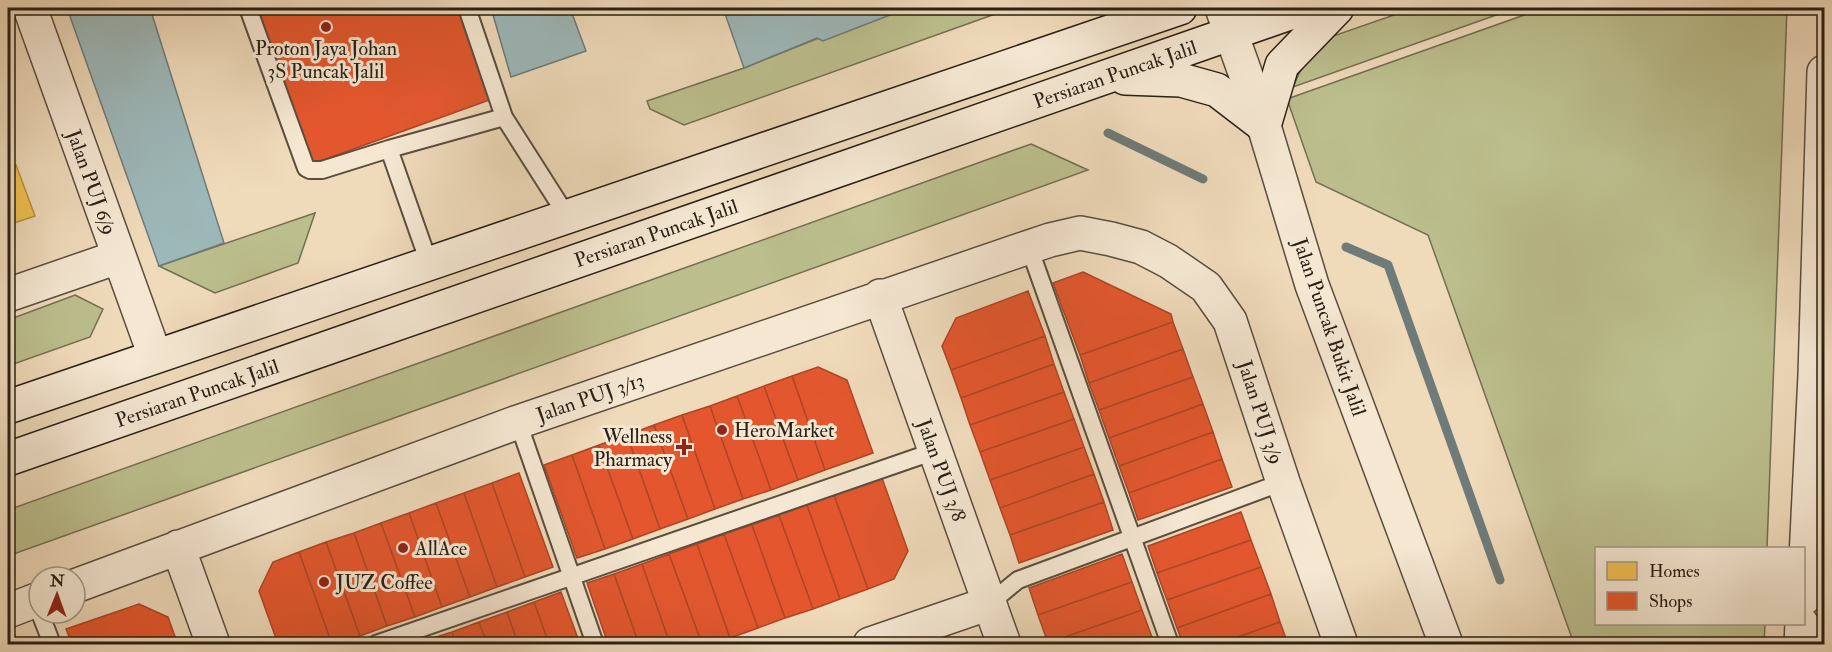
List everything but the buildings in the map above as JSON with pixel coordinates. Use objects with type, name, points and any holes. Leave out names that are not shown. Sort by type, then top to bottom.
[{"type":"street","points":[[8,14],[28,8]]},
{"type":"street","name":"Jalan PUJ 6/9","points":[[28,8],[154,356]]},
{"type":"street","points":[[8,407],[1180,8]]},
{"type":"street","name":"Persiaran Puncak Jalil","points":[[8,459],[1105,77],[1226,20],[1305,8]]},
{"type":"street","points":[[1105,77],[1181,80],[1217,90],[1264,126],[1282,65],[1337,8]]},
{"type":"street","name":"Jalan Puncak Bukit Jalil","points":[[1226,20],[1264,126],[1312,285],[1446,645]]},
{"type":"street","points":[[1805,572],[1820,376],[1824,72]]},
{"type":"street","name":"Jalan PUJ 3/13","points":[[87,582],[518,422],[1029,247],[1080,233],[1111,239]]},
{"type":"street","name":"Jalan PUJ 3/9","points":[[1111,239],[1141,247],[1168,261],[1206,287],[1230,321],[1283,482],[1341,645]]},
{"type":"street","points":[[8,295],[118,257]]},
{"type":"street","name":"Jalan PUJ 3/8","points":[[880,297],[1005,645]]},
{"type":"street","points":[[178,548],[213,645]]},
{"type":"street","points":[[870,645],[990,603]]},
{"type":"street","points":[[1801,645],[1802,625]]},
{"type":"lane","points":[[248,8],[306,168],[310,170],[322,170],[504,117]]},
{"type":"lane","points":[[467,8],[504,117],[567,216]]},
{"type":"lane","points":[[389,149],[429,263]]},
{"type":"lane","points":[[1029,247],[1170,645]]},
{"type":"lane","points":[[518,422],[595,645]]},
{"type":"lane","points":[[376,645],[935,451]]},
{"type":"lane","points":[[990,603],[1018,580],[1283,482]]},
{"type":"lane","points":[[41,625],[52,645]]},
{"type":"green space","points":[[894,8],[1012,8],[684,125],[650,109],[647,101],[744,68]]},
{"type":"green space","points":[[1414,8],[1516,8],[1293,87],[1313,43]]},
{"type":"green space","points":[[1544,8],[1787,8],[1767,547],[1595,547],[1595,625],[1765,625],[1764,644],[1574,644],[1428,235],[1316,182],[1287,99]]},
{"type":"green space","points":[[1031,144],[1088,170],[8,556],[8,510]]},
{"type":"green space","points":[[315,213],[298,263],[215,293],[159,266]]},
{"type":"green space","points":[[75,295],[103,309],[90,337],[8,366],[8,320]]},
{"type":"water","points":[[67,8],[150,8],[224,243],[159,266]]},
{"type":"water","points":[[491,8],[570,8],[586,51],[511,77]]},
{"type":"water","points":[[723,8],[908,8],[823,41],[817,38],[744,68]]},
{"type":"waterway","points":[[1108,133],[1203,179]]},
{"type":"waterway","points":[[1346,247],[1388,265],[1500,580]]},
{"type":"place","name":"Proton Jaya Johan 3S Puncak Jalil","points":[[326,27]]},
{"type":"place","name":"HeroMarket","points":[[722,430]]},
{"type":"place","name":"Wellness Pharmacy","points":[[684,447]]},
{"type":"place","name":"AllAce","points":[[403,548]]},
{"type":"place","name":"JUZ Coffee","points":[[324,582]]}]
